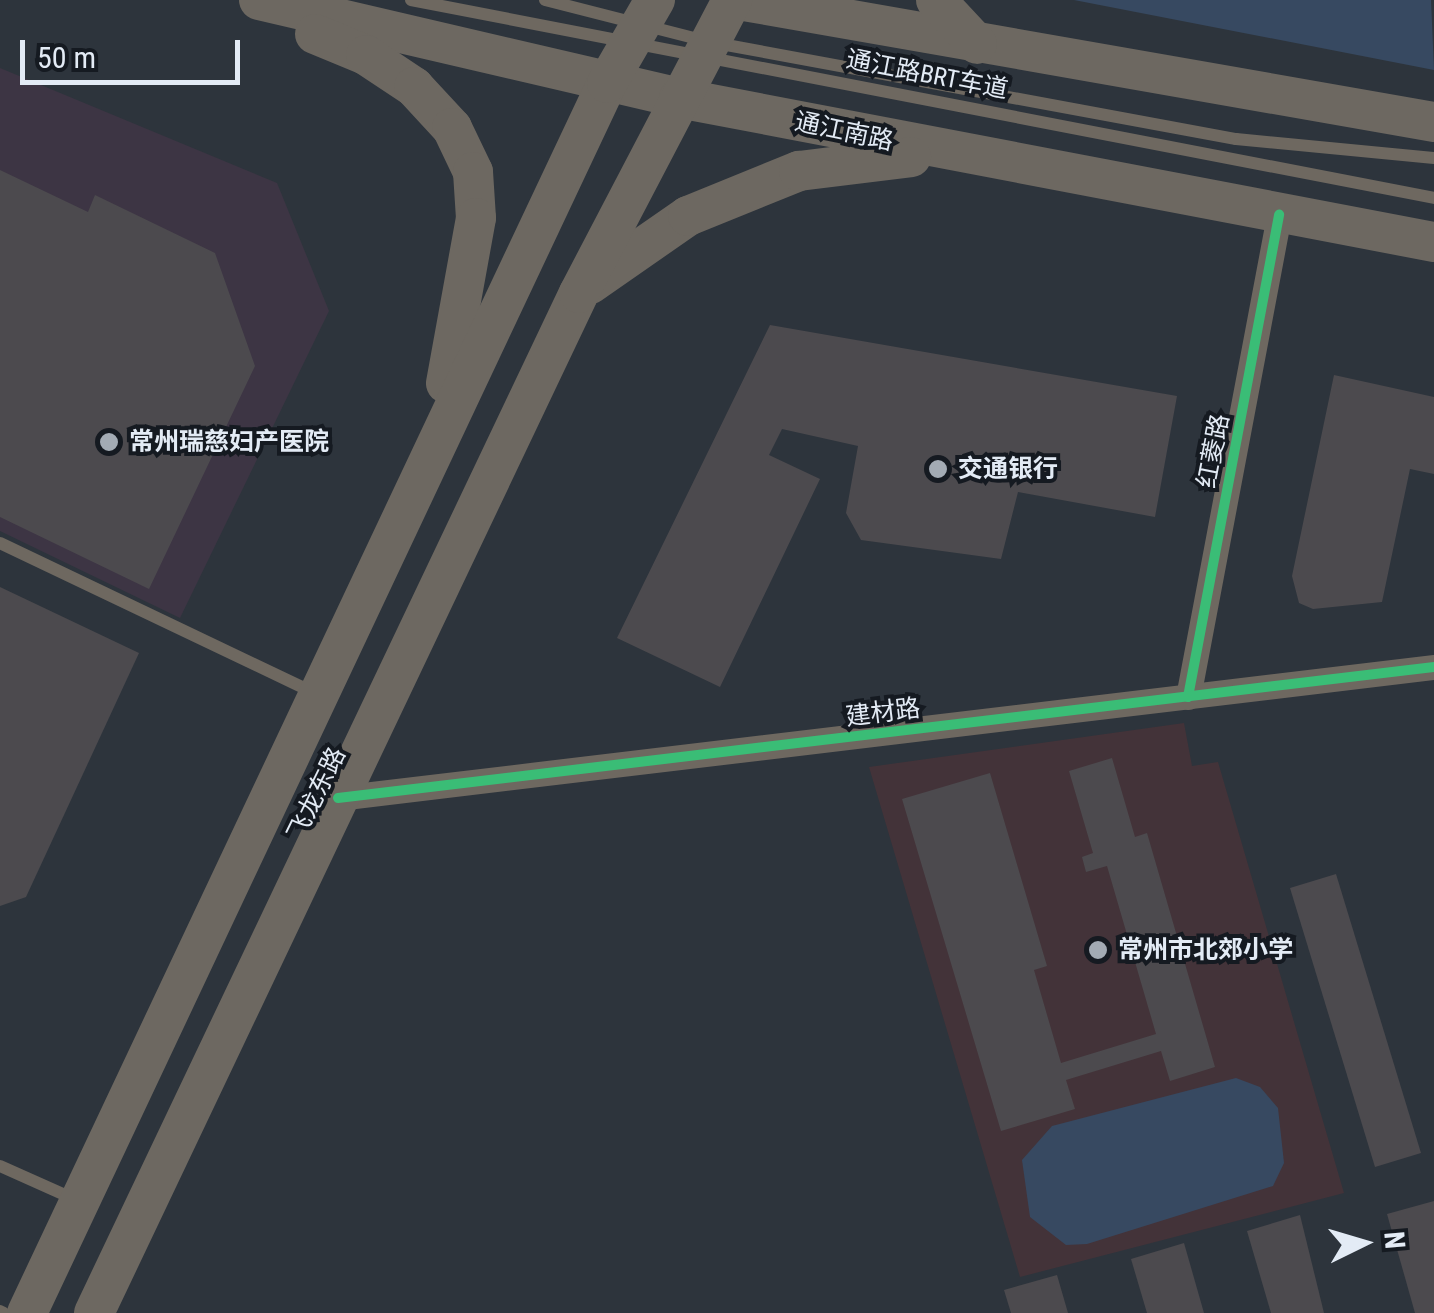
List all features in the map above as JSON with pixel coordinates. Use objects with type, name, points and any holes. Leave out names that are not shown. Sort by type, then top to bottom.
[{"type":"main road","points":[[232,0],[366,54],[414,88],[452,128],[473,172],[476,218],[463,308],[430,456]]},
{"type":"main road","name":"通江南路","points":[[259,0],[679,98],[944,152],[1434,242]]},
{"type":"main road","points":[[735,0],[1434,122]]},
{"type":"main road","name":"飞龙东路","points":[[94,1313],[579,293],[679,98],[735,0]]},
{"type":"main road","points":[[936,0],[977,44]]},
{"type":"main road","name":"飞龙东路","points":[[27,1313],[76,1200],[607,83],[642,22]]},
{"type":"main road","points":[[579,293],[688,216],[799,171],[944,152]]},
{"type":"street","name":"红菱路","points":[[1188,696],[1279,214]]},
{"type":"street","name":"建材路","points":[[338,798],[1434,667]]},
{"type":"lane","name":"通江路BRT车道","points":[[411,0],[642,22],[706,49],[1434,198]]},
{"type":"lane","name":"通江路BRT车道","points":[[544,0],[642,22],[706,49],[1236,140],[1434,158]]},
{"type":"lane","points":[[0,543],[317,694]]},
{"type":"lane","points":[[0,1166],[76,1200]]},
{"type":"shaded area","points":[[1074,0],[1431,0],[1434,70]]},
{"type":"shaded area","name":"常州瑞慈妇产医院","points":[[0,68],[277,183],[329,311],[180,618],[0,531]]},
{"type":"shaded area","name":"常州市北郊小学","points":[[1184,723],[1192,766],[1218,762],[1344,1193],[1020,1277],[869,767]]},
{"type":"shaded area","points":[[1236,1078],[1260,1087],[1278,1108],[1284,1163],[1273,1186],[1087,1244],[1066,1245],[1030,1217],[1022,1160],[1052,1126]]},
{"type":"building","name":"常州瑞慈妇产医院","points":[[0,170],[88,212],[95,195],[215,253],[255,366],[149,589],[0,517]]},
{"type":"building","points":[[770,325],[1177,396],[1155,517],[1018,492],[1001,559],[861,540],[846,513],[858,446],[782,429],[769,455],[820,479],[720,687],[617,638]]},
{"type":"building","points":[[1334,375],[1434,397],[1434,474],[1410,469],[1382,602],[1313,609],[1299,603],[1292,576]]},
{"type":"building","points":[[0,587],[139,653],[26,897],[0,906]]},
{"type":"building","points":[[1112,758],[1135,837],[1147,833],[1215,1067],[1170,1081],[1161,1051],[1066,1080],[1075,1109],[1001,1131],[902,799],[990,773],[1047,966],[1034,970],[1061,1063],[1156,1034],[1107,866],[1086,872],[1082,857],[1093,853],[1069,771]]},
{"type":"building","points":[[1336,874],[1421,1153],[1375,1167],[1290,888]]},
{"type":"building","points":[[1434,1201],[1434,1313],[1415,1313],[1387,1214]]},
{"type":"building","points":[[1300,1215],[1324,1313],[1271,1313],[1247,1231]]},
{"type":"building","points":[[1184,1243],[1204,1313],[1147,1313],[1131,1259]]},
{"type":"building","points":[[1057,1275],[1068,1313],[1011,1313],[1004,1290]]},
{"type":"cycle path","points":[[1188,697],[1279,214]]},
{"type":"cycle path","points":[[338,798],[1434,667]]},
{"type":"place","name":"常州瑞慈妇产医院","points":[[109,442]]},
{"type":"place","name":"交通银行","points":[[938,469]]},
{"type":"place","name":"常州市北郊小学","points":[[1098,950]]}]
